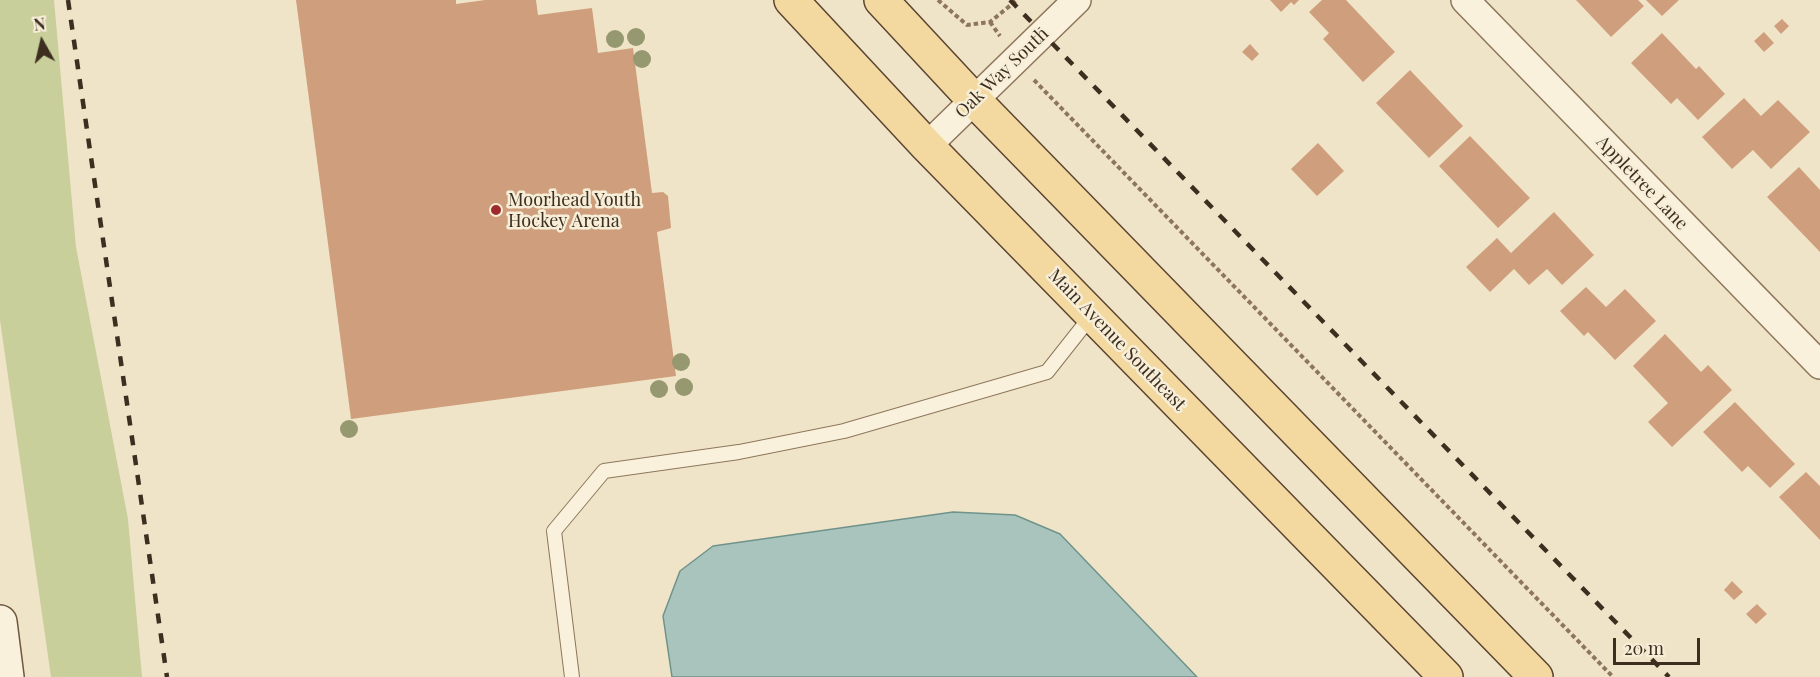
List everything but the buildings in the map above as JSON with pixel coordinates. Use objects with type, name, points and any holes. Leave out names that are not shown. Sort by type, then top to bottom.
[{"type":"main road","name":"Main Avenue Southeast","points":[[791,0],[927,146],[1446,677]]},
{"type":"main road","points":[[881,0],[974,100],[1536,677]]},
{"type":"main road","points":[[0,622],[7,677]]},
{"type":"street","name":"Oak Way South","points":[[927,146],[1077,0]]},
{"type":"street","name":"Appletree Lane","points":[[1465,0],[1820,365]]},
{"type":"lane","points":[[572,677],[554,531],[604,471],[739,452],[844,430],[1047,372],[1092,315]]},
{"type":"path","points":[[938,0],[967,25],[990,22],[1017,0]]},
{"type":"path","points":[[1044,93],[1613,677]]},
{"type":"green space","points":[[0,0],[54,0],[76,247],[128,519],[142,677],[51,677],[0,320]]},
{"type":"water","points":[[953,512],[1015,515],[1060,534],[1197,677],[672,677],[663,616],[680,571],[713,546]]},
{"type":"railway","points":[[68,0],[167,677]]},
{"type":"railway","points":[[1010,0],[1669,677]]},
{"type":"place","name":"Moorhead Youth Hockey Arena","points":[[496,210]]}]
